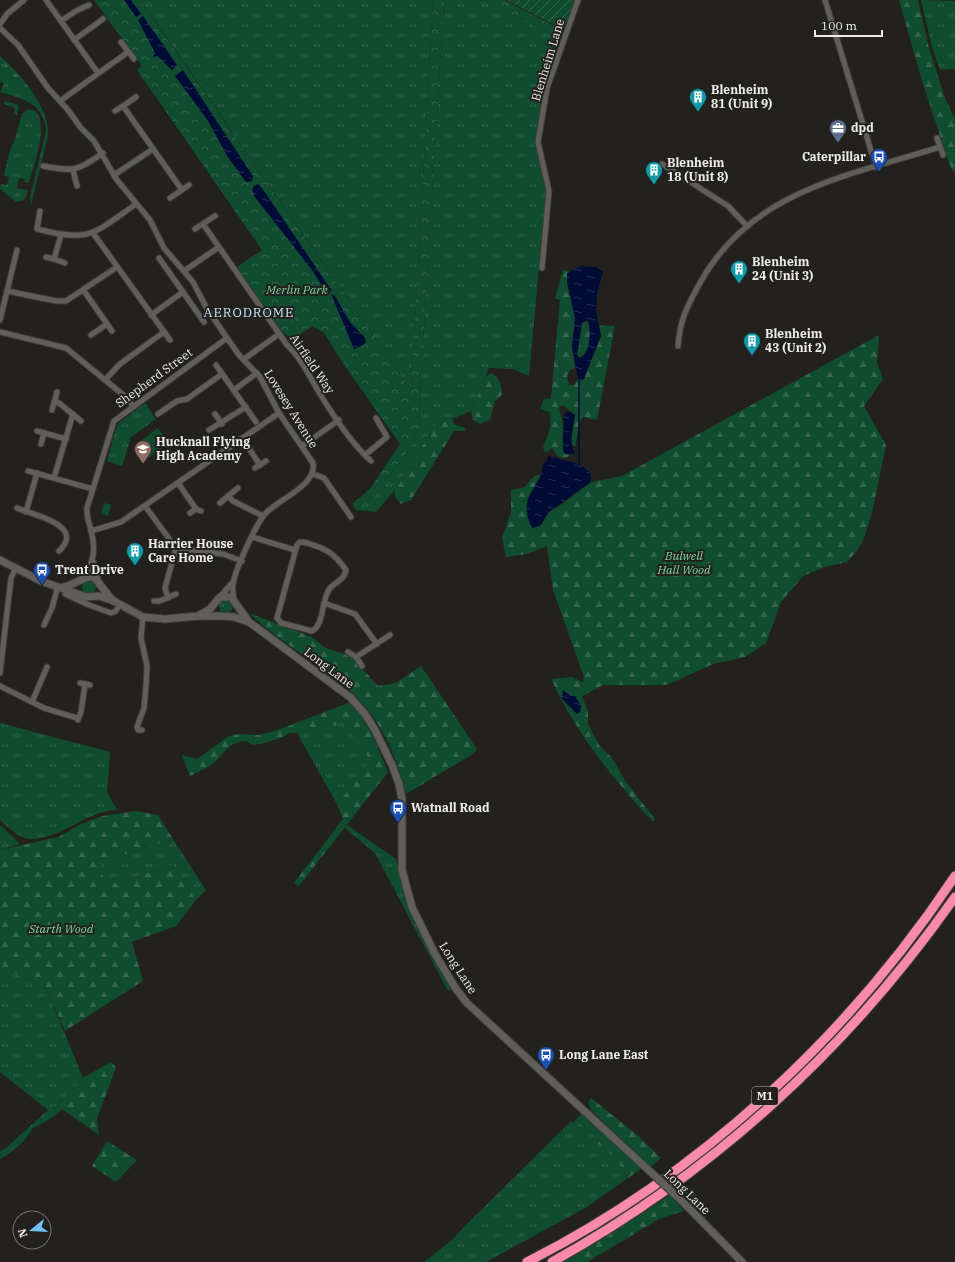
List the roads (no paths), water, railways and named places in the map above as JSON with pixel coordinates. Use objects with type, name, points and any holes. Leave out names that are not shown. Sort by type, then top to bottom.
[{"type":"highway","name":"M1","points":[[526,1262],[581,1232],[650,1187],[706,1146],[767,1095],[832,1030],[875,983],[909,941],[955,876]]},
{"type":"highway","name":"M1","points":[[552,1262],[658,1196],[727,1144],[772,1106],[807,1073],[871,1005],[907,962],[955,897]]},
{"type":"main road","points":[[0,560],[41,581],[90,598],[94,597],[116,603],[143,617],[165,619],[198,616],[224,616],[239,618],[249,622]]},
{"type":"main road","points":[[62,589],[90,576],[99,581],[116,603]]},
{"type":"main road","points":[[82,580],[79,589],[83,595]]},
{"type":"main road","points":[[94,597],[99,592],[99,581]]},
{"type":"main road","points":[[198,616],[210,609],[218,599],[228,596],[235,601],[249,622]]},
{"type":"main road","points":[[218,599],[216,610],[224,616]]},
{"type":"main road","points":[[224,616],[234,613],[235,601]]},
{"type":"main road","name":"Long Lane","points":[[249,622],[351,698],[365,714],[375,730],[392,765],[399,784],[402,799],[402,870],[412,907],[435,954],[456,989],[467,1003],[682,1201],[742,1262]]},
{"type":"street","points":[[0,24],[6,14],[24,0]]},
{"type":"street","points":[[46,0],[98,73]]},
{"type":"street","name":"Blenheim Lane","points":[[542,268],[549,190],[538,142],[550,81],[578,0]]},
{"type":"street","points":[[824,0],[876,167]]},
{"type":"street","points":[[61,21],[76,11],[89,5]]},
{"type":"street","points":[[74,40],[103,19]]},
{"type":"street","name":"Lovesey Avenue","points":[[0,28],[18,45],[48,88],[68,110],[102,153],[114,175],[150,220],[173,260],[193,282],[206,307],[227,338],[244,360],[257,373],[279,413],[313,463],[313,474]]},
{"type":"street","points":[[121,42],[134,59]]},
{"type":"street","points":[[60,101],[128,52]]},
{"type":"street","points":[[115,111],[136,97]]},
{"type":"street","points":[[123,106],[182,190]]},
{"type":"street","points":[[937,138],[943,155]]},
{"type":"street","points":[[678,346],[682,317],[704,276],[726,247],[747,226],[766,211],[793,195],[814,186],[940,147]]},
{"type":"street","points":[[114,175],[153,149]]},
{"type":"street","points":[[43,166],[73,170],[85,165],[102,153]]},
{"type":"street","points":[[662,164],[728,206],[747,226]]},
{"type":"street","points":[[73,170],[77,186]]},
{"type":"street","points":[[170,198],[189,185]]},
{"type":"street","points":[[40,211],[37,229],[61,235],[83,236],[93,234],[136,204]]},
{"type":"street","points":[[195,229],[215,216]]},
{"type":"street","name":"Airfield Way","points":[[203,224],[279,334],[295,352],[339,420],[365,455],[371,460]]},
{"type":"street","points":[[93,234],[170,340]]},
{"type":"street","points":[[54,259],[61,235]]},
{"type":"street","points":[[184,271],[219,247]]},
{"type":"street","points":[[0,320],[17,250]]},
{"type":"street","points":[[46,257],[65,263]]},
{"type":"street","points":[[160,258],[204,322]]},
{"type":"street","points":[[7,291],[61,302],[72,299],[117,267]]},
{"type":"street","points":[[84,291],[112,331]]},
{"type":"street","points":[[152,315],[183,292]]},
{"type":"street","points":[[91,335],[107,324]]},
{"type":"street","points":[[0,332],[66,348],[127,398],[133,406]]},
{"type":"street","points":[[105,380],[120,364],[164,332]]},
{"type":"street","points":[[244,360],[279,334]]},
{"type":"street","name":"Shepherd Street","points":[[99,581],[93,560],[94,543],[87,512],[114,421],[227,338]]},
{"type":"street","points":[[216,365],[256,422]]},
{"type":"street","points":[[234,390],[257,373]]},
{"type":"street","points":[[158,414],[177,400],[187,399],[222,374]]},
{"type":"street","points":[[52,410],[57,392]]},
{"type":"street","points":[[54,402],[59,403],[81,421]]},
{"type":"street","points":[[210,430],[222,424],[246,407]]},
{"type":"street","points":[[91,532],[121,522],[279,413]]},
{"type":"street","points":[[54,478],[73,414]]},
{"type":"street","points":[[215,414],[222,424]]},
{"type":"street","points":[[365,455],[386,437],[376,418]]},
{"type":"street","points":[[302,446],[339,420]]},
{"type":"street","points":[[37,431],[66,439]]},
{"type":"street","points":[[41,444],[44,433]]},
{"type":"street","points":[[242,438],[260,465]]},
{"type":"street","points":[[255,468],[266,461]]},
{"type":"street","points":[[28,471],[93,489]]},
{"type":"street","points":[[26,512],[37,473]]},
{"type":"street","points":[[218,599],[233,582],[252,537],[263,516],[270,509],[306,483],[313,474],[324,478],[351,518]]},
{"type":"street","points":[[178,482],[198,510],[190,513]]},
{"type":"street","points":[[220,503],[238,488]]},
{"type":"street","points":[[228,496],[233,501],[263,516]]},
{"type":"street","points":[[145,506],[176,548],[223,554],[242,561]]},
{"type":"street","points":[[347,511],[352,507]]},
{"type":"street","points":[[17,508],[54,521],[63,529],[66,535],[66,542],[59,551]]},
{"type":"street","points":[[252,537],[295,550]]},
{"type":"street","points":[[304,542],[326,549],[336,557],[346,570],[343,578],[329,590],[324,603],[318,626],[312,631],[278,621],[276,615],[295,550],[297,545],[304,542]]},
{"type":"street","points":[[168,598],[165,588],[172,556],[176,548]]},
{"type":"street","name":"Shepherd Street","points":[[82,580],[93,560]]},
{"type":"street","points":[[0,673],[11,578],[16,568]]},
{"type":"street","points":[[233,582],[235,601]]},
{"type":"street","points":[[44,625],[62,589],[89,605],[111,613],[116,611],[116,603]]},
{"type":"street","points":[[154,601],[160,601],[176,594]]},
{"type":"street","points":[[324,603],[355,614],[377,644]]},
{"type":"street","points":[[142,730],[138,730],[137,724],[144,708],[147,674],[147,666],[141,638],[143,617]]},
{"type":"street","points":[[356,657],[390,635]]},
{"type":"street","points":[[348,652],[356,657],[362,666]]},
{"type":"street","points":[[32,702],[47,667]]},
{"type":"street","points":[[139,674],[147,674]]},
{"type":"street","points":[[0,686],[44,708],[78,719],[82,712],[85,684]]},
{"type":"water","points":[[124,0],[131,0],[141,14],[136,17]]},
{"type":"water","points":[[143,16],[177,65],[172,70],[157,56],[153,56],[155,53],[138,20]]},
{"type":"water","points":[[183,70],[253,176],[252,181],[246,182],[227,156],[208,121],[175,76]]},
{"type":"water","points":[[258,184],[332,291],[327,294],[312,270],[254,196],[252,190],[254,186]]},
{"type":"water","points":[[582,266],[596,267],[603,272],[597,293],[596,311],[601,336],[583,380],[578,379],[572,347],[575,318],[567,282],[567,274],[571,270]],"holes":[[[588,321],[590,331],[588,347],[584,355],[580,358],[577,355],[582,323]]]},
{"type":"water","points":[[331,294],[335,296],[350,322],[365,338],[366,342],[363,345],[354,349]]},
{"type":"water","points":[[567,411],[575,415],[571,440],[575,454],[565,454],[563,450],[564,414]]},
{"type":"water","points":[[548,456],[579,464],[590,472],[591,482],[549,512],[540,526],[532,528],[528,517],[528,501],[538,481],[543,464],[547,461]]},
{"type":"water","points":[[563,690],[571,696],[575,696],[581,706],[580,712],[577,714],[562,699]]},
{"type":"waterway","points":[[579,380],[579,464]]},
{"type":"place","name":"Blenheim 81 (Unit 9)","points":[[698,112]]},
{"type":"place","name":"dpd","points":[[838,143]]},
{"type":"place","name":"Caterpillar","points":[[879,172]]},
{"type":"place","name":"Blenheim 18 (Unit 8)","points":[[654,185]]},
{"type":"place","name":"Blenheim 24 (Unit 3)","points":[[739,284]]},
{"type":"place","name":"Blenheim 43 (Unit 2)","points":[[752,356]]},
{"type":"place","name":"Hucknall Flying High Academy","points":[[143,464]]},
{"type":"place","name":"Harrier House Care Home","points":[[135,566]]},
{"type":"place","name":"Trent Drive","points":[[42,585]]},
{"type":"place","name":"Watnall Road","points":[[398,823]]},
{"type":"place","name":"Long Lane East","points":[[546,1070]]},
{"type":"district","name":"AERODROME","points":[[249,312]]},
{"type":"park label","name":"Merlin Park","points":[[297,290]]},
{"type":"park label","name":"Bulwell Hall Wood","points":[[684,563]]},
{"type":"park label","name":"Starth Wood","points":[[61,929]]}]
